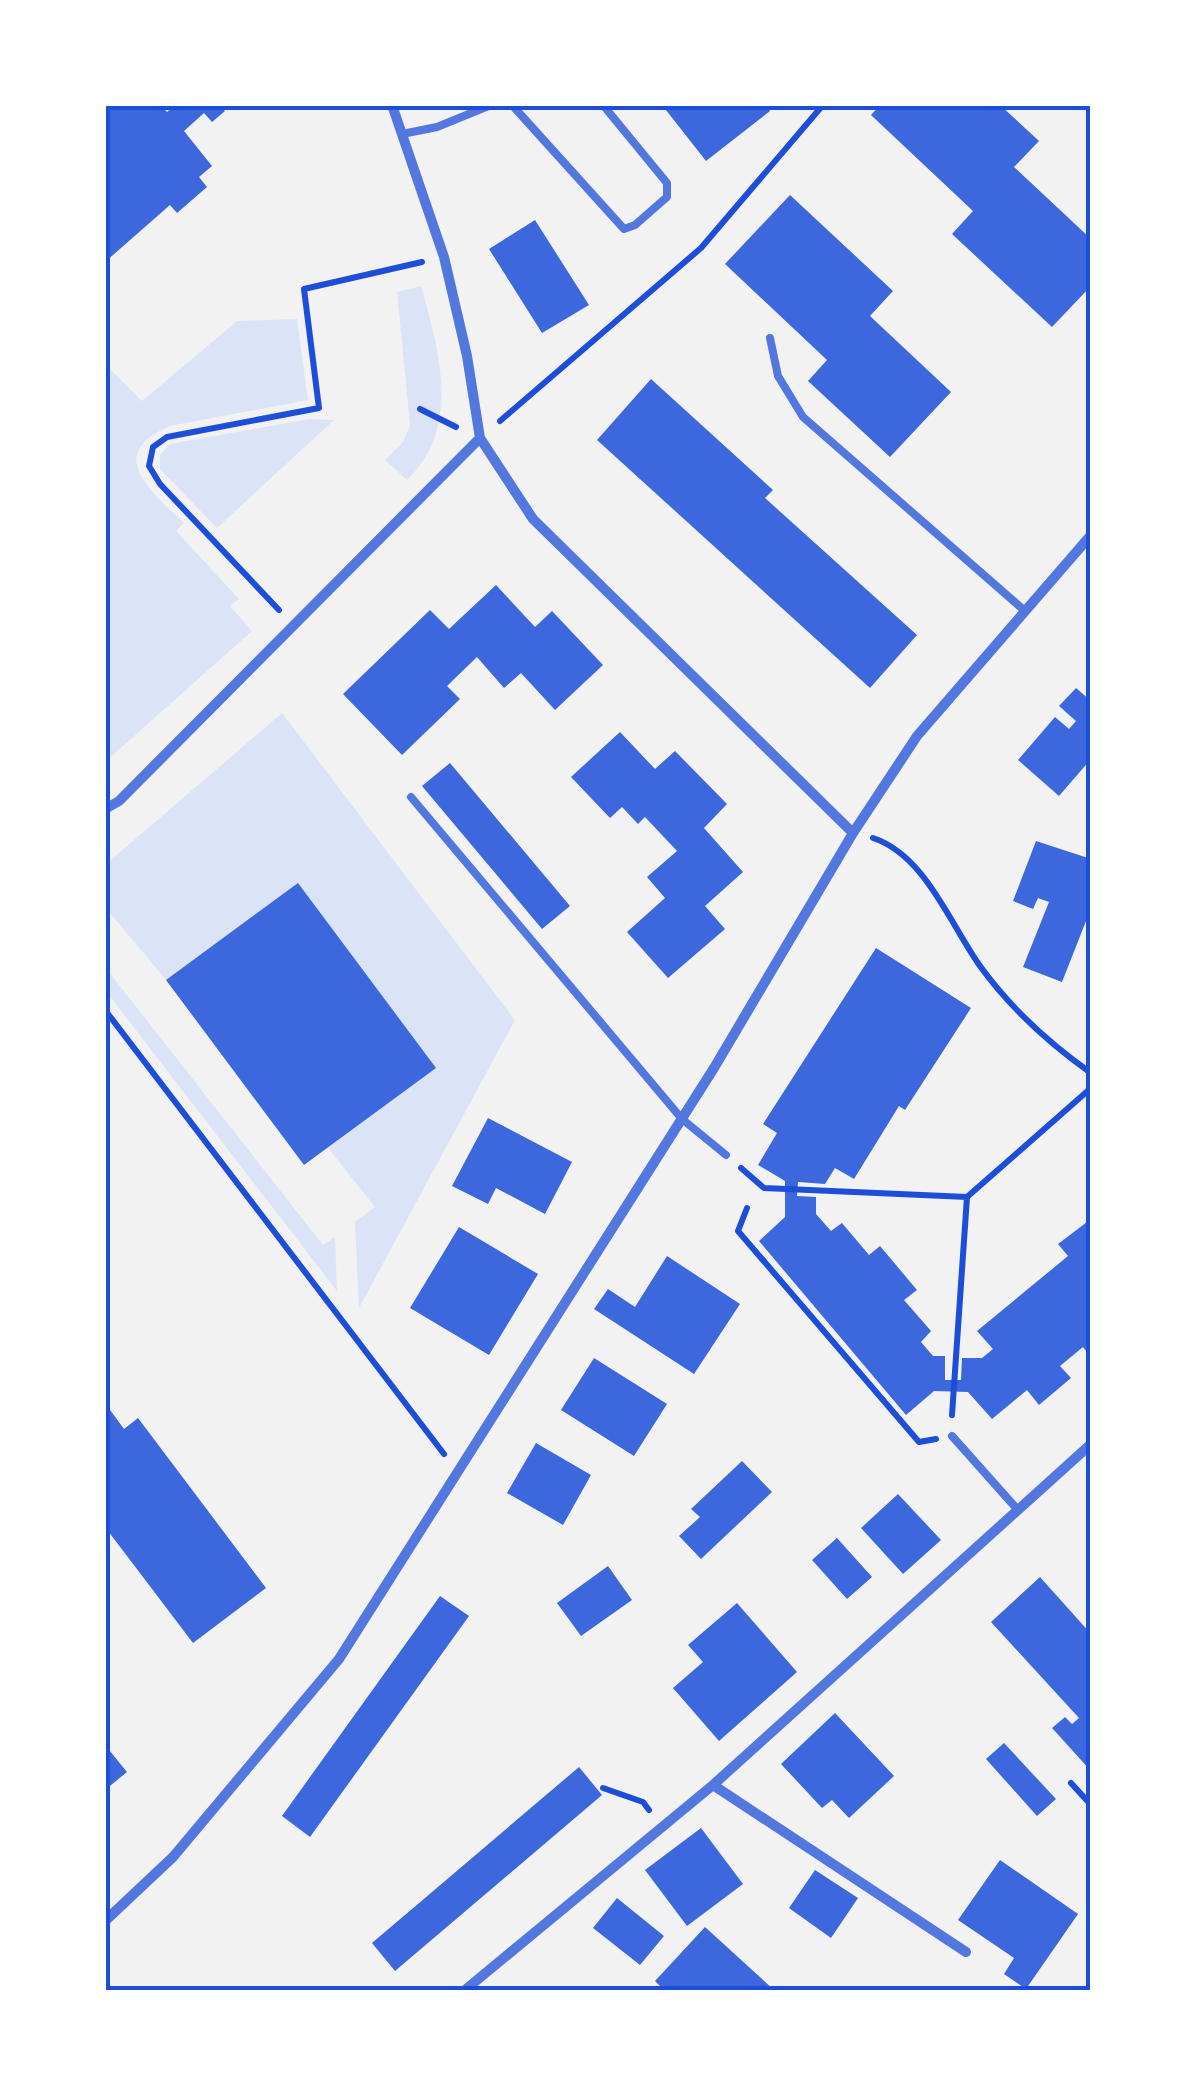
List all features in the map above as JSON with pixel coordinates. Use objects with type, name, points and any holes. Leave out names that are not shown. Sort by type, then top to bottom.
[{"type":"street","points":[[392,105],[444,257],[467,356],[480,438],[533,519],[853,833]]},
{"type":"street","points":[[105,808],[120,802],[480,438]]},
{"type":"street","points":[[105,1921],[173,1857],[340,1659],[682,1119],[853,833],[918,736],[1091,535]]},
{"type":"street","points":[[465,1990],[713,1785],[1091,1444]]},
{"type":"street","points":[[713,1785],[966,1952]]},
{"type":"lane","points":[[402,134],[437,127],[491,105]]},
{"type":"lane","points":[[512,105],[624,229],[667,197],[666,183],[602,105]]},
{"type":"lane","points":[[770,338],[778,376],[804,418],[1025,611]]},
{"type":"lane","points":[[411,796],[682,1119],[726,1156]]},
{"type":"lane","points":[[952,1436],[1018,1509]]},
{"type":"path","points":[[420,410],[480,438],[701,248],[824,105]]},
{"type":"path","points":[[294,626],[160,484],[150,466],[153,447],[167,437],[319,408],[304,289],[444,257]]},
{"type":"path","points":[[853,833],[894,846],[1011,1003],[1091,1072]]},
{"type":"path","points":[[105,1010],[458,1472]]},
{"type":"path","points":[[726,1156],[764,1188],[967,1196],[1091,1088]]},
{"type":"path","points":[[747,1208],[738,1231],[919,1442],[952,1436],[967,1196]]},
{"type":"path","points":[[1071,1783],[1091,1805]]},
{"type":"path","points":[[603,1788],[644,1802],[660,1828]]},
{"type":"shaded area","points":[[421,286],[439,362],[440,413],[435,437],[407,480],[385,460],[403,442],[410,425],[397,292]]},
{"type":"shaded area","points":[[297,319],[308,400],[170,426],[150,437],[139,449],[137,461],[148,486],[184,523],[176,531],[239,599],[230,606],[252,631],[105,762],[105,364],[142,401],[237,321]]},
{"type":"shaded area","points":[[309,419],[334,420],[217,528],[160,469],[160,455],[170,444]]},
{"type":"shaded area","points":[[282,713],[515,1020],[359,1308],[355,1222],[375,1207],[328,1148],[435,1068],[166,980],[105,907],[105,865]]},
{"type":"shaded area","points":[[105,967],[323,1245],[335,1237],[337,1291],[105,990]]},
{"type":"building","points":[[105,105],[161,105],[167,112],[175,105],[219,105],[225,111],[212,122],[204,113],[184,131],[212,166],[199,177],[207,187],[177,213],[170,205],[105,262]]},
{"type":"building","points":[[662,105],[765,105],[770,111],[706,161]]},
{"type":"building","points":[[880,105],[1000,105],[1039,141],[1014,167],[1091,239],[1091,286],[1052,327],[952,234],[973,211],[871,115]]},
{"type":"building","points":[[790,195],[893,291],[870,316],[951,392],[890,457],[808,381],[827,360],[725,264]]},
{"type":"building","points":[[535,220],[589,305],[542,333],[489,249]]},
{"type":"building","points":[[651,379],[773,490],[765,498],[917,635],[870,688],[597,440]]},
{"type":"building","points":[[496,585],[535,627],[552,611],[603,665],[555,710],[521,673],[504,688],[477,657],[447,686],[460,699],[402,755],[343,694],[430,610],[449,629]]},
{"type":"building","points":[[1076,688],[1091,701],[1091,759],[1059,796],[1018,760],[1055,717],[1069,729],[1076,721],[1059,706]]},
{"type":"building","points":[[620,732],[655,769],[675,751],[727,804],[704,828],[743,872],[705,906],[725,929],[668,978],[627,932],[665,898],[647,877],[677,851],[645,817],[638,824],[622,807],[610,818],[571,777]]},
{"type":"building","points":[[450,763],[570,906],[542,929],[422,786]]},
{"type":"building","points":[[1036,841],[1091,859],[1091,918],[1088,916],[1062,982],[1023,967],[1049,902],[1038,898],[1033,909],[1013,901]]},
{"type":"building","points":[[298,883],[436,1068],[304,1165],[166,980]]},
{"type":"building","points":[[876,948],[971,1008],[905,1110],[899,1106],[854,1179],[835,1168],[825,1184],[798,1182],[797,1196],[816,1197],[816,1214],[831,1231],[842,1223],[869,1255],[880,1246],[917,1290],[904,1300],[931,1331],[921,1342],[933,1356],[945,1356],[945,1380],[961,1380],[962,1358],[982,1358],[993,1349],[977,1331],[1068,1256],[1058,1244],[1091,1219],[1091,1357],[1083,1347],[1060,1366],[1071,1378],[1039,1405],[1027,1390],[992,1419],[968,1392],[934,1391],[906,1415],[759,1241],[785,1217],[785,1181],[758,1165],[777,1133],[763,1124]]},
{"type":"building","points":[[488,1118],[572,1162],[545,1214],[496,1188],[488,1204],[452,1186]]},
{"type":"building","points":[[459,1227],[538,1274],[489,1355],[410,1308]]},
{"type":"building","points":[[667,1256],[740,1304],[694,1374],[594,1309],[608,1289],[635,1307]]},
{"type":"building","points":[[594,1358],[667,1404],[634,1456],[561,1410]]},
{"type":"building","points":[[105,1403],[124,1429],[138,1418],[266,1588],[193,1643],[105,1527]]},
{"type":"building","points":[[536,1443],[591,1475],[563,1525],[507,1493]]},
{"type":"building","points":[[742,1461],[772,1492],[701,1559],[679,1536],[700,1517],[691,1509]]},
{"type":"building","points":[[898,1494],[941,1540],[903,1574],[861,1528]]},
{"type":"building","points":[[837,1538],[872,1577],[847,1599],[812,1560]]},
{"type":"building","points":[[608,1566],[632,1600],[581,1636],[557,1603]]},
{"type":"building","points":[[1040,1577],[1091,1634],[1091,1771],[1052,1728],[1065,1717],[1072,1724],[1079,1718],[991,1622]]},
{"type":"building","points":[[440,1596],[469,1616],[310,1837],[282,1816]]},
{"type":"building","points":[[737,1603],[797,1672],[719,1741],[673,1688],[703,1662],[688,1645]]},
{"type":"building","points":[[835,1713],[894,1776],[849,1818],[832,1800],[822,1808],[781,1764]]},
{"type":"building","points":[[1004,1743],[1056,1799],[1037,1816],[986,1759]]},
{"type":"building","points":[[105,1745],[127,1772],[105,1790]]},
{"type":"building","points":[[579,1767],[602,1795],[395,1971],[372,1943]]},
{"type":"building","points":[[701,1828],[743,1884],[687,1926],[645,1870]]},
{"type":"building","points":[[1000,1860],[1078,1914],[1026,1989],[1004,1974],[1014,1958],[958,1920]]},
{"type":"building","points":[[815,1870],[858,1898],[831,1938],[789,1908]]},
{"type":"building","points":[[617,1898],[664,1936],[640,1965],[593,1928]]},
{"type":"building","points":[[705,1927],[774,1990],[664,1990],[655,1981]]}]
